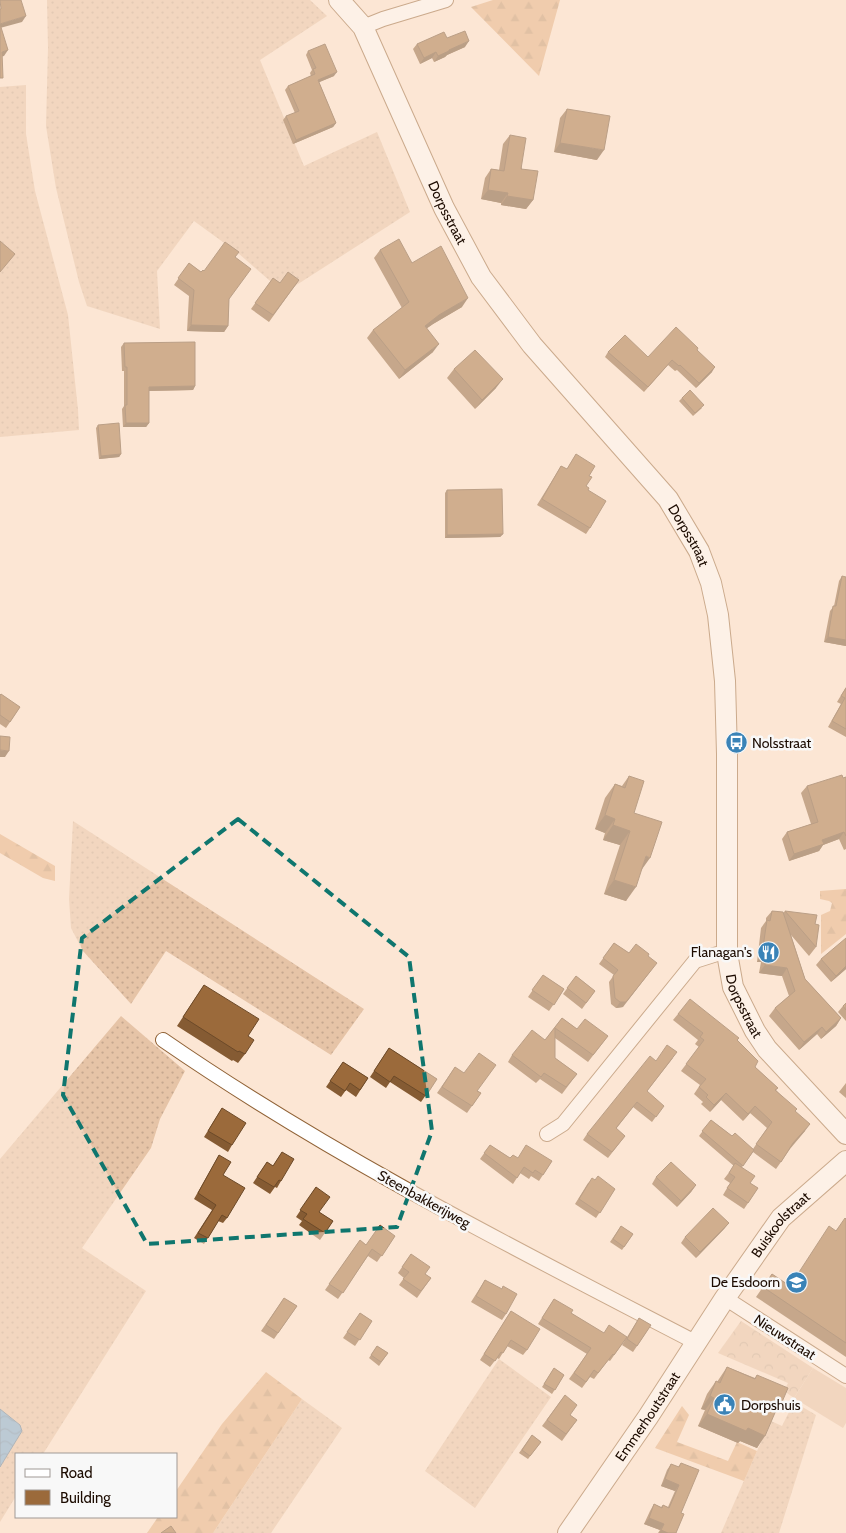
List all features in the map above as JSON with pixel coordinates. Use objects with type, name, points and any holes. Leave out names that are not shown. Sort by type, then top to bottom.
[{"type":"main road","name":"Dorpsstraat","points":[[338,0],[363,27],[444,208],[480,277],[532,345],[668,499],[698,551],[711,583],[718,615],[725,681],[728,754],[727,953],[733,986],[755,1031],[767,1049],[846,1134]]},
{"type":"main road","name":"Buiskoolstraat","points":[[725,1298],[781,1218],[846,1161]]},
{"type":"main road","name":"Emmerhoutstraat","points":[[568,1533],[648,1417],[725,1298]]},
{"type":"street","points":[[363,27],[446,0]]},
{"type":"street","points":[[547,1134],[563,1124],[695,961],[727,953]]},
{"type":"street","name":"Steenbakkerijweg","points":[[163,1040],[243,1093],[449,1214],[695,1342]]},
{"type":"street","name":"Nieuwstraat","points":[[725,1298],[846,1376]]},
{"type":"highlighted area","points":[[238,819],[409,957],[432,1131],[397,1227],[147,1244],[63,1095],[82,938]]},
{"type":"green space","points":[[47,0],[310,0],[327,16],[260,60],[304,166],[377,132],[410,212],[284,293],[238,253],[194,221],[157,271],[160,329],[87,306],[79,282],[56,188],[46,126]]},
{"type":"green space","points":[[493,0],[560,0],[539,76],[471,7]]},
{"type":"green space","points":[[26,85],[26,134],[35,191],[68,315],[79,430],[0,437],[0,87]]},
{"type":"green space","points":[[73,821],[364,1009],[331,1055],[166,951],[131,1004],[83,951],[71,928],[69,899]]},
{"type":"green space","points":[[0,834],[55,866],[55,881],[43,878],[0,853]]},
{"type":"green space","points":[[846,889],[846,934],[821,954],[821,915],[830,911],[832,903],[820,899],[820,891]]},
{"type":"green space","points":[[121,1016],[185,1071],[160,1119],[151,1148],[82,1248],[146,1291],[44,1453],[15,1453],[15,1498],[0,1522],[0,1467],[22,1431],[20,1425],[0,1409],[0,1159]]},
{"type":"green space","points":[[741,1321],[813,1368],[794,1398],[784,1391],[788,1383],[718,1353]]},
{"type":"green space","points":[[499,1359],[551,1397],[475,1508],[425,1471]]},
{"type":"green space","points":[[813,1368],[846,1388],[846,1423],[843,1428],[794,1398]]},
{"type":"green space","points":[[266,1372],[302,1399],[213,1533],[147,1533],[157,1518],[178,1518],[178,1488],[222,1424]]},
{"type":"green space","points":[[302,1399],[342,1428],[271,1533],[213,1533]]},
{"type":"green space","points":[[794,1402],[816,1415],[779,1533],[721,1533],[771,1421],[782,1426]]},
{"type":"green space","points":[[682,1406],[689,1415],[677,1442],[728,1461],[737,1442],[757,1451],[744,1481],[655,1448]]},
{"type":"water","points":[[0,1409],[20,1425],[22,1431],[0,1467]]},
{"type":"building","points":[[0,0],[21,0],[26,16],[0,24]]},
{"type":"building","points":[[0,24],[8,50],[2,52],[3,78],[0,78]]},
{"type":"building","points":[[465,31],[469,41],[438,56],[436,52],[424,58],[417,44],[444,32],[447,38]]},
{"type":"building","points":[[325,44],[337,72],[318,80],[336,123],[296,140],[286,116],[299,111],[288,86],[315,74],[313,69],[316,68],[308,51]]},
{"type":"building","points":[[567,109],[610,116],[604,150],[560,143]]},
{"type":"building","points":[[510,135],[526,138],[521,169],[538,171],[533,200],[507,196],[508,193],[488,190],[491,169],[504,171]]},
{"type":"building","points":[[399,239],[412,263],[441,246],[468,298],[439,315],[425,326],[439,344],[405,370],[373,330],[409,302],[380,250]]},
{"type":"building","points":[[0,241],[15,254],[0,272]]},
{"type":"building","points":[[225,242],[239,252],[235,257],[251,269],[229,299],[228,326],[191,325],[194,290],[178,278],[189,263],[201,272],[204,271]]},
{"type":"building","points":[[288,272],[299,280],[273,315],[255,303],[273,278],[280,283]]},
{"type":"building","points":[[676,327],[715,367],[699,383],[672,360],[648,387],[608,352],[625,335],[648,357]]},
{"type":"building","points":[[195,342],[195,386],[149,387],[149,423],[126,423],[127,367],[125,367],[124,343]]},
{"type":"building","points":[[475,350],[503,379],[482,400],[454,369]]},
{"type":"building","points":[[690,390],[704,405],[695,413],[682,398]]},
{"type":"building","points":[[119,423],[121,454],[101,456],[98,425]]},
{"type":"building","points":[[576,454],[595,466],[589,476],[592,477],[586,486],[589,488],[588,490],[606,501],[590,528],[542,499],[561,466],[567,469]]},
{"type":"building","points":[[502,489],[503,534],[447,535],[447,490]]},
{"type":"building","points":[[842,576],[846,577],[846,640],[828,637],[833,606],[836,606]]},
{"type":"building","points":[[846,688],[846,729],[832,721],[845,698],[841,696]]},
{"type":"building","points":[[1,694],[20,707],[10,722],[0,715]]},
{"type":"building","points":[[0,736],[10,737],[9,751],[0,750]]},
{"type":"building","points":[[842,775],[843,778],[846,777],[846,836],[844,832],[822,840],[824,844],[794,854],[787,832],[818,822],[807,786]]},
{"type":"building","points":[[629,776],[644,781],[634,813],[662,822],[650,858],[646,856],[636,887],[614,880],[630,831],[613,825],[615,819],[605,815],[615,784],[625,788]]},
{"type":"building","points":[[772,911],[783,912],[805,979],[841,1018],[826,1032],[822,1027],[804,1042],[775,1008],[795,991],[787,968],[765,965],[766,955],[762,954],[767,920],[770,921]]},
{"type":"building","points":[[785,911],[817,915],[815,924],[819,925],[816,947]]},
{"type":"building","points":[[846,938],[846,966],[836,976],[821,959]]},
{"type":"building","points":[[614,943],[629,953],[636,944],[657,963],[626,1002],[620,1002],[615,998],[613,976],[618,970],[603,958]]},
{"type":"building","points":[[543,975],[564,989],[554,1005],[532,990]]},
{"type":"building","points":[[576,976],[595,991],[586,1003],[567,988]]},
{"type":"building","points":[[204,985],[259,1019],[248,1036],[254,1040],[245,1054],[238,1052],[183,1017]]},
{"type":"building","points":[[690,999],[739,1038],[737,1040],[758,1061],[755,1067],[778,1088],[775,1090],[797,1109],[795,1111],[810,1124],[793,1143],[781,1162],[756,1144],[772,1122],[755,1106],[748,1114],[726,1093],[714,1105],[706,1097],[708,1095],[699,1087],[706,1079],[686,1064],[704,1040],[700,1037],[703,1033],[678,1014]]},
{"type":"building","points":[[562,1018],[577,1029],[585,1019],[608,1036],[593,1055],[555,1028],[555,1058],[577,1074],[566,1087],[544,1073],[541,1077],[512,1055],[532,1030],[545,1040]]},
{"type":"building","points":[[667,1045],[677,1052],[647,1091],[664,1106],[656,1117],[637,1102],[616,1128],[625,1136],[612,1152],[587,1134],[650,1056],[656,1061]]},
{"type":"building","points":[[389,1048],[437,1079],[426,1096],[394,1076],[390,1082],[374,1071]]},
{"type":"building","points":[[479,1053],[496,1065],[477,1091],[481,1093],[472,1106],[442,1087],[455,1067],[464,1073]]},
{"type":"building","points":[[343,1062],[368,1078],[360,1090],[350,1083],[345,1091],[330,1081]]},
{"type":"building","points":[[222,1108],[246,1123],[232,1145],[208,1131]]},
{"type":"building","points":[[711,1120],[732,1136],[735,1133],[754,1150],[743,1166],[702,1131]]},
{"type":"building","points":[[490,1145],[510,1158],[513,1155],[518,1158],[526,1145],[552,1161],[543,1175],[535,1170],[533,1173],[524,1167],[517,1178],[484,1153]]},
{"type":"building","points":[[282,1152],[294,1159],[281,1181],[279,1180],[274,1187],[257,1177],[267,1162],[273,1166]]},
{"type":"building","points":[[219,1155],[231,1162],[223,1175],[245,1188],[227,1218],[222,1215],[208,1238],[198,1233],[216,1205],[198,1193]]},
{"type":"building","points":[[671,1162],[696,1185],[681,1201],[656,1177]]},
{"type":"building","points":[[735,1163],[755,1176],[750,1183],[758,1188],[748,1203],[727,1188],[735,1177],[729,1173]]},
{"type":"building","points":[[598,1176],[615,1189],[600,1213],[579,1199],[592,1178],[595,1180]]},
{"type":"building","points":[[316,1187],[330,1197],[319,1212],[333,1221],[325,1233],[303,1219],[307,1214],[300,1210]]},
{"type":"building","points":[[713,1208],[729,1223],[700,1252],[685,1237]]},
{"type":"building","points":[[845,1218],[846,1343],[763,1287],[772,1274],[790,1286],[829,1226],[836,1231]]},
{"type":"building","points":[[380,1225],[395,1236],[382,1256],[372,1249],[343,1293],[329,1284],[360,1240],[366,1245]]},
{"type":"building","points":[[621,1226],[633,1234],[624,1247],[613,1239]]},
{"type":"building","points":[[411,1254],[430,1267],[425,1274],[431,1278],[421,1291],[403,1279],[409,1272],[402,1267]]},
{"type":"building","points":[[485,1280],[502,1289],[503,1286],[517,1294],[506,1314],[476,1296]]},
{"type":"building","points":[[284,1298],[297,1306],[278,1333],[266,1325]]},
{"type":"building","points":[[554,1299],[573,1310],[571,1313],[604,1333],[609,1325],[627,1337],[598,1373],[594,1370],[586,1382],[574,1373],[591,1348],[542,1318]]},
{"type":"building","points":[[511,1311],[540,1329],[527,1350],[511,1340],[503,1353],[501,1352],[495,1361],[484,1354]]},
{"type":"building","points":[[360,1313],[372,1321],[360,1340],[347,1332]]},
{"type":"building","points":[[639,1318],[651,1325],[637,1346],[627,1339]]},
{"type":"building","points":[[377,1346],[388,1353],[381,1362],[371,1355]]},
{"type":"building","points":[[727,1367],[755,1379],[757,1375],[788,1388],[782,1402],[780,1401],[765,1436],[748,1428],[746,1431],[707,1414],[714,1398],[710,1396],[716,1381],[720,1383]]},
{"type":"building","points":[[554,1368],[564,1375],[555,1390],[544,1384]]},
{"type":"building","points":[[565,1395],[577,1405],[570,1415],[577,1420],[566,1434],[547,1420]]},
{"type":"building","points":[[532,1435],[541,1442],[530,1456],[522,1450]]},
{"type":"building","points":[[681,1463],[699,1470],[681,1513],[684,1514],[676,1533],[668,1533],[661,1530],[664,1524],[649,1518],[654,1504],[662,1508],[663,1505],[669,1508],[679,1485],[665,1479],[671,1464],[679,1467]]},
{"type":"building","points":[[171,1526],[176,1533],[161,1533]]},
{"type":"place","name":"Nolsstraat","points":[[736,743]]},
{"type":"place","name":"Flanagan's","points":[[768,952]]},
{"type":"place","name":"De Esdoorn","points":[[796,1282]]},
{"type":"place","name":"Dorpshuis","points":[[725,1405]]}]
